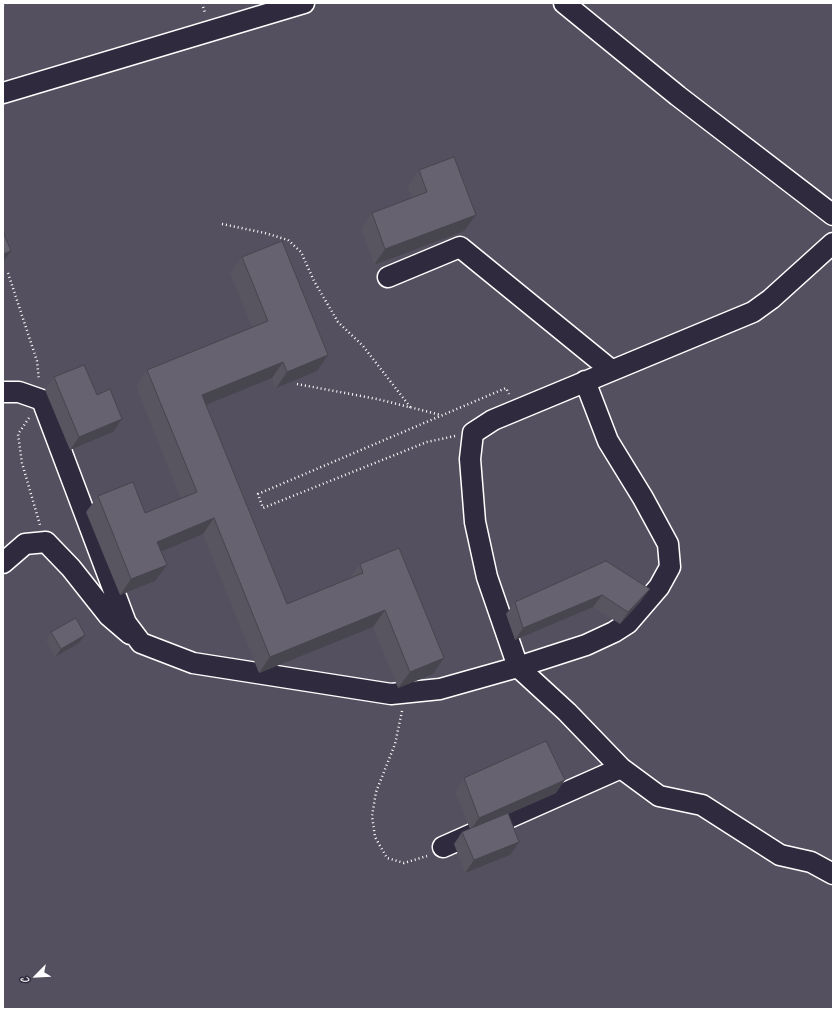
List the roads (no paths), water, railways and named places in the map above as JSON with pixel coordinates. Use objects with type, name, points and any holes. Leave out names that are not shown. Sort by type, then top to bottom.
[{"type":"street","points":[[3,93],[304,3]]},
{"type":"street","points":[[564,3],[678,96],[833,215]]},
{"type":"street","points":[[833,243],[771,299],[753,312],[585,380],[493,420],[473,433],[470,458],[475,522],[487,577],[518,667],[567,712],[621,768],[659,796],[702,805],[780,855],[811,862],[833,874]]},
{"type":"street","points":[[388,277],[460,248],[612,370]]},
{"type":"street","points":[[3,563],[26,544],[46,542],[70,568],[109,616],[141,643],[193,663],[391,694],[440,689],[518,667],[586,645],[614,632],[628,623],[659,587],[670,567],[668,544],[643,498],[608,441],[585,380]]},
{"type":"street","points":[[3,392],[19,392],[42,400],[126,623],[141,643]]},
{"type":"street","points":[[443,847],[621,768]]}]
